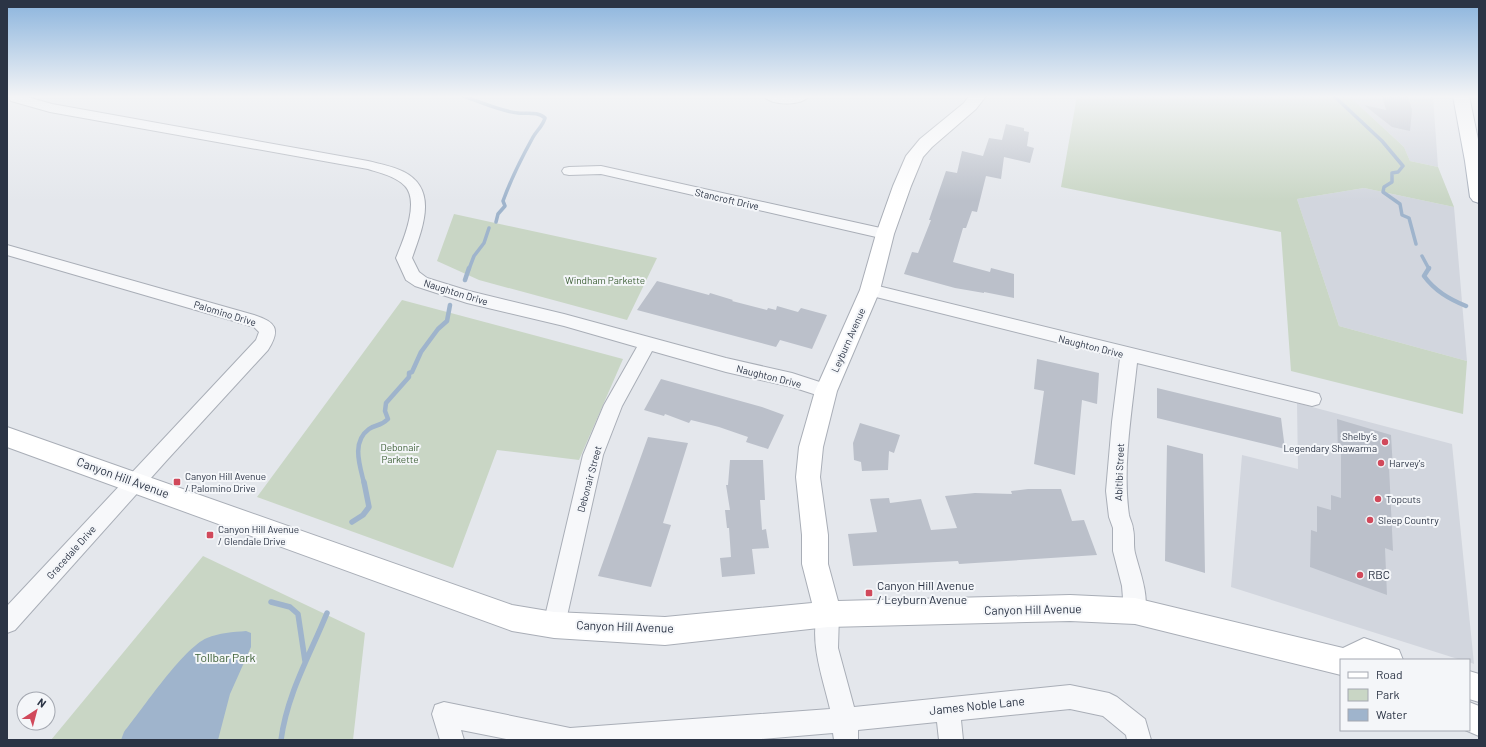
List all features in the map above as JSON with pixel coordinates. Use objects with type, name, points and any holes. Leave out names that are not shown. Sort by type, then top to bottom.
[{"type":"street","name":"Naughton Drive","points":[[178,131],[368,165],[396,174],[411,183],[417,194],[419,206],[416,221],[404,258],[412,276],[421,282],[467,297],[648,343],[726,365],[792,380],[826,391]]},
{"type":"street","name":"Leyburn Avenue","points":[[828,614],[815,564],[815,535],[808,477],[811,448],[826,391],[870,290],[885,234],[902,186],[915,156],[926,143],[940,131]]},
{"type":"street","points":[[1468,131],[1479,197]]},
{"type":"street","name":"Stancroft Drive","points":[[569,171],[601,170],[885,234]]},
{"type":"street","name":"Palomino Drive","points":[[7,250],[248,319],[260,323],[267,329],[267,338],[262,345],[134,482]]},
{"type":"street","name":"Naughton Drive","points":[[870,290],[1312,399]]},
{"type":"street","name":"Debonair Street","points":[[554,625],[593,455],[613,405],[648,343]]},
{"type":"street","name":"Abitibi Street","points":[[1129,355],[1121,422],[1116,491],[1119,517],[1123,533],[1124,551],[1133,586],[1135,611]]},
{"type":"street","name":"Canyon Hill Avenue","points":[[7,437],[512,618],[554,625],[665,631],[828,614],[1070,608],[1135,611],[1340,661]]},
{"type":"street","name":"Gracedale Drive","points":[[7,622],[134,482]]},
{"type":"street","points":[[828,614],[827,648],[845,730]]},
{"type":"street","points":[[1350,659],[1364,652],[1386,659]]},
{"type":"street","name":"James Noble Lane","points":[[452,740],[444,714],[570,740],[744,734],[791,725],[845,730],[947,709],[1070,697],[1109,705],[1136,728],[1139,740]]},
{"type":"street","points":[[947,709],[951,740]]},
{"type":"shaded area","points":[[1387,131],[1435,131],[1438,167],[1410,161],[1404,147]]},
{"type":"shaded area","points":[[1364,188],[1454,207],[1467,361],[1339,326],[1297,199]]},
{"type":"shaded area","points":[[1297,403],[1452,444],[1474,664],[1470,662],[1470,659],[1458,659],[1231,587],[1242,455],[1298,469]]},
{"type":"green space","points":[[1071,131],[1387,131],[1404,147],[1410,161],[1438,167],[1454,207],[1364,188],[1297,199],[1339,326],[1467,361],[1463,414],[1291,371],[1281,232],[1061,187]]},
{"type":"green space","name":"Windham Parkette","points":[[454,214],[657,258],[627,320],[479,280],[437,261]]},
{"type":"green space","name":"Debonair Parkette","points":[[402,300],[623,359],[579,460],[497,450],[453,568],[257,497]]},
{"type":"green space","name":"Tollbar Park","points":[[203,556],[365,633],[353,740],[51,740]]},
{"type":"water","points":[[246,631],[251,633],[251,647],[230,694],[218,740],[121,740],[124,732],[163,680],[197,644],[216,635]]},
{"type":"building","points":[[1004,131],[1029,132],[1027,146],[1034,148],[1030,163],[1004,157],[1001,179],[986,176],[977,212],[972,211],[966,228],[963,228],[953,262],[990,272],[991,268],[1014,274],[1014,298],[955,288],[904,274],[912,252],[918,253],[931,220],[929,220],[946,171],[957,173],[962,151],[983,156],[989,138],[1002,140]]},
{"type":"building","points":[[657,281],[709,295],[710,293],[733,300],[732,301],[767,310],[768,308],[776,310],[777,306],[798,312],[801,308],[827,315],[812,349],[780,340],[776,347],[637,310]]},
{"type":"building","points":[[1037,359],[1099,373],[1097,404],[1082,400],[1075,475],[1034,464],[1044,391],[1034,389]]},
{"type":"building","points":[[661,379],[762,407],[784,415],[768,449],[746,442],[748,437],[719,427],[691,420],[689,423],[665,414],[664,416],[644,410]]},
{"type":"building","points":[[1157,388],[1281,418],[1285,449],[1157,418]]},
{"type":"building","points":[[1337,419],[1391,435],[1393,469],[1389,467],[1393,551],[1385,548],[1387,595],[1310,567],[1311,530],[1317,532],[1317,506],[1331,510],[1331,495],[1341,498],[1341,453],[1338,452]]},
{"type":"building","points":[[860,423],[900,435],[894,453],[889,451],[888,470],[862,471],[861,462],[854,460],[853,443]]},
{"type":"building","points":[[648,437],[688,443],[663,523],[671,525],[651,587],[598,576]]},
{"type":"building","points":[[1167,445],[1203,454],[1205,573],[1165,561]]},
{"type":"building","points":[[730,460],[763,460],[765,500],[760,500],[762,530],[766,529],[769,548],[752,549],[755,574],[722,577],[720,558],[731,557],[729,528],[727,528],[725,510],[730,510],[726,485],[728,485]]},
{"type":"building","points":[[1028,489],[1061,489],[1072,521],[1084,520],[1097,555],[959,564],[958,561],[853,566],[848,534],[877,532],[870,499],[889,498],[890,503],[921,499],[931,530],[957,528],[945,496],[975,493],[1012,494],[1011,491]]},
{"type":"waterway","points":[[496,222],[498,214],[505,206],[503,201],[516,169],[537,131]]},
{"type":"waterway","points":[[1371,131],[1382,141],[1403,166],[1398,172],[1392,173],[1392,182],[1384,187],[1383,192],[1400,204],[1402,215],[1409,218],[1416,244]]},
{"type":"waterway","points":[[469,269],[474,256],[484,243],[489,228]]},
{"type":"waterway","points":[[1422,256],[1429,268]]},
{"type":"waterway","points":[[465,280],[469,268]]},
{"type":"waterway","points":[[1429,268],[1424,276],[1433,286],[1448,297],[1466,306]]},
{"type":"waterway","points":[[364,483],[358,454],[358,447],[363,434],[369,429],[383,423],[388,419],[385,411],[386,403],[409,377],[409,373],[412,372],[421,352],[438,329],[447,321],[450,305]]},
{"type":"waterway","points":[[352,522],[363,515],[369,507],[364,482]]},
{"type":"waterway","points":[[271,602],[290,607],[298,614],[305,661]]},
{"type":"waterway","points":[[281,740],[288,707],[327,613]]},
{"type":"place","name":"Shelby’s Legendary Shawarma","points":[[1385,442]]},
{"type":"place","name":"Harvey's","points":[[1381,463]]},
{"type":"place","name":"Canyon Hill Avenue / Palomino Drive","points":[[177,482]]},
{"type":"place","name":"Topcuts","points":[[1378,499]]},
{"type":"place","name":"Sleep Country","points":[[1370,520]]},
{"type":"place","name":"Canyon Hill Avenue / Glendale Drive","points":[[210,535]]},
{"type":"place","name":"RBC","points":[[1360,575]]},
{"type":"place","name":"Canyon Hill Avenue / Leyburn Avenue","points":[[869,593]]}]
